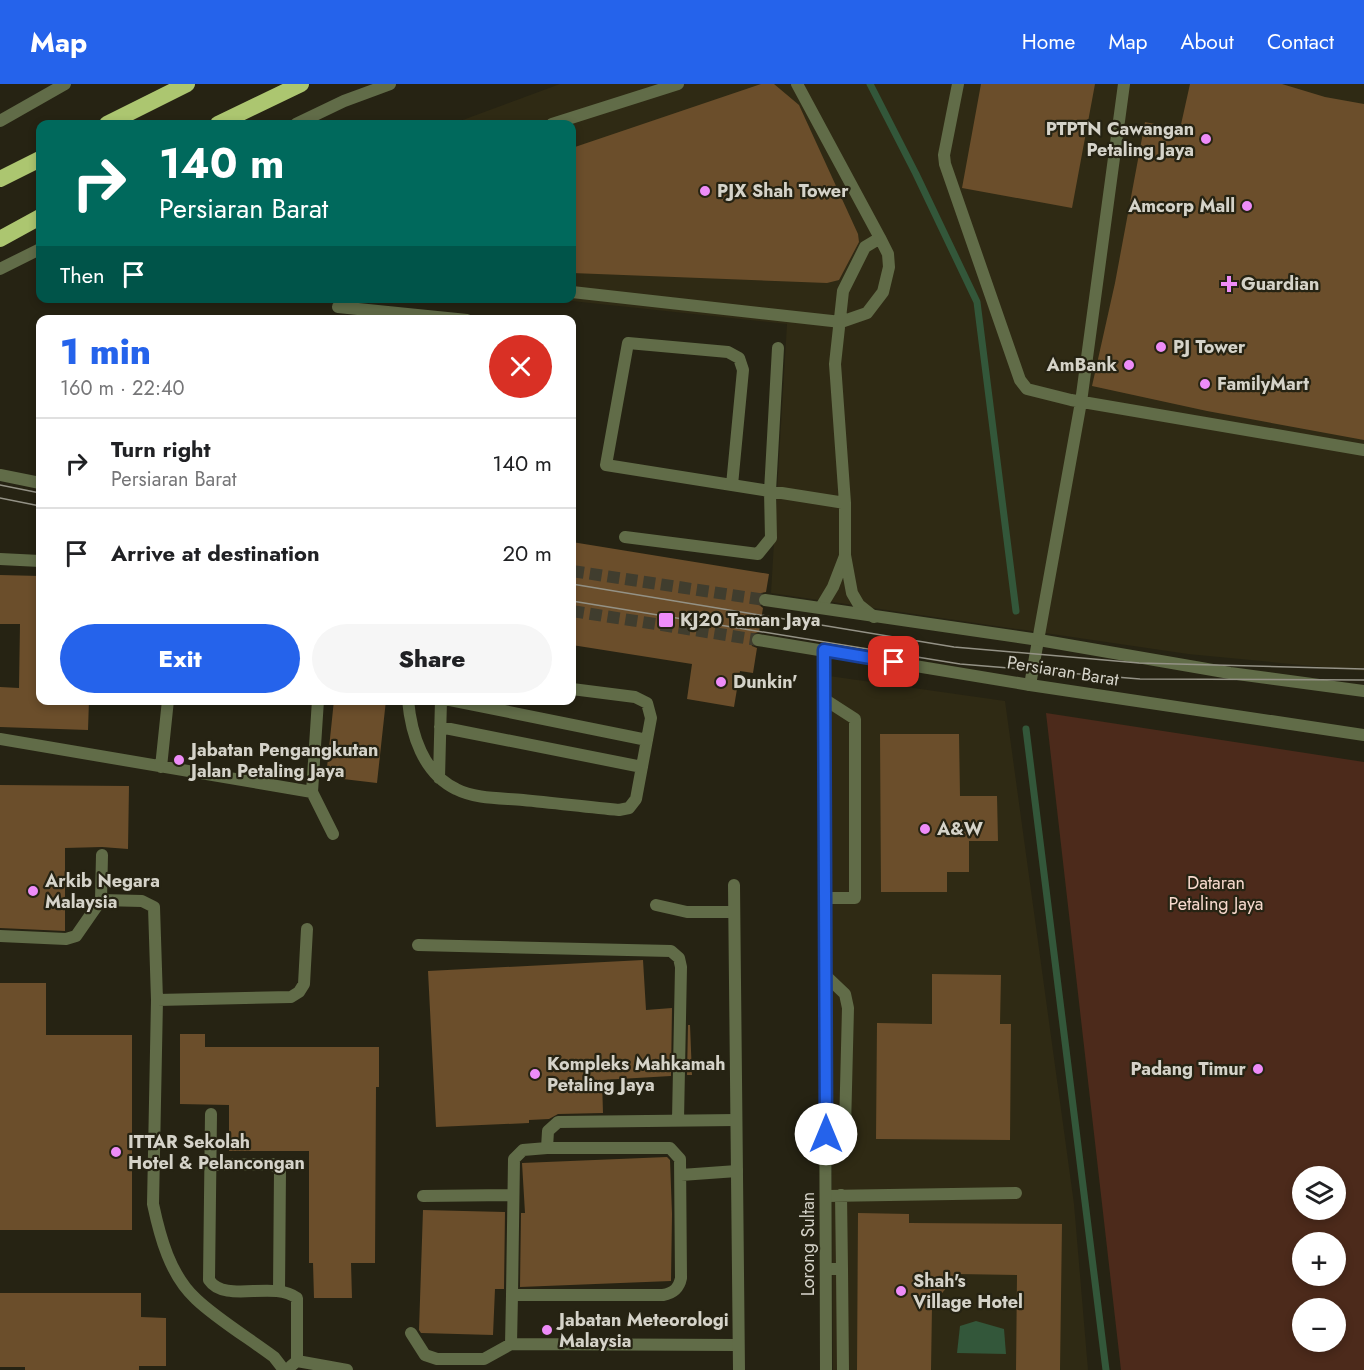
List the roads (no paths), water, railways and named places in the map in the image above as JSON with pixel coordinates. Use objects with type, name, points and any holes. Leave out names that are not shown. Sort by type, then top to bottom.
[{"type":"highway","points":[[115,120],[188,84]]},
{"type":"highway","points":[[226,120],[301,84]]},
{"type":"highway","points":[[0,180],[36,161]]},
{"type":"highway","points":[[0,239],[36,219]]},
{"type":"street","points":[[0,121],[65,84]]},
{"type":"street","points":[[304,120],[344,101],[390,84]]},
{"type":"street","points":[[565,120],[678,84]]},
{"type":"street","points":[[576,292],[841,322],[867,313],[883,292],[889,267],[888,254],[797,84]]},
{"type":"street","points":[[958,84],[944,155],[945,164],[1020,380],[1027,389],[1081,402],[1364,450]]},
{"type":"street","points":[[1030,685],[1081,402],[1124,84]]},
{"type":"street","points":[[874,617],[859,604],[852,593],[845,555],[845,503],[835,363],[843,291],[865,247],[880,238]]},
{"type":"street","points":[[0,269],[36,251]]},
{"type":"street","points":[[338,307],[417,315]]},
{"type":"street","points":[[732,485],[743,370],[740,358],[728,352],[628,343],[606,465],[845,503]]},
{"type":"street","points":[[625,537],[758,554],[771,538],[770,491],[778,348]]},
{"type":"street","points":[[0,475],[36,482]]},
{"type":"street","points":[[821,607],[833,587],[845,555]]},
{"type":"street","points":[[0,559],[36,561]]},
{"type":"street","name":"Persiaran Barat","points":[[765,600],[1038,640],[1230,673],[1364,691]]},
{"type":"street","name":"Persiaran Barat","points":[[758,640],[1030,685],[1364,735]]},
{"type":"street","name":"Lorong Sultan","points":[[824,650],[826,1370]]},
{"type":"street","points":[[409,705],[412,731],[422,755],[439,778],[457,790],[482,796],[619,810],[629,808],[636,799],[648,740],[651,718],[647,703],[635,697],[576,690]]},
{"type":"street","points":[[824,699],[855,719],[855,898],[825,898]]},
{"type":"street","points":[[161,767],[167,705]]},
{"type":"street","points":[[318,705],[312,792],[333,834]]},
{"type":"street","points":[[439,778],[441,705]]},
{"type":"street","points":[[475,705],[648,740]]},
{"type":"street","points":[[440,727],[642,767]]},
{"type":"street","points":[[0,739],[312,792]]},
{"type":"street","points":[[0,936],[66,939],[76,936],[101,900],[102,855]]},
{"type":"street","points":[[734,885],[738,1370]]},
{"type":"street","points":[[101,900],[142,901],[154,907],[157,1000],[153,1204],[159,1237],[175,1272],[195,1299],[274,1357],[285,1370],[297,1361],[347,1370]]},
{"type":"street","points":[[656,906],[687,912],[734,912]]},
{"type":"street","points":[[157,1000],[291,997],[299,992],[304,984],[307,929]]},
{"type":"street","points":[[418,945],[671,951],[679,958],[681,967],[678,1120]]},
{"type":"street","points":[[825,975],[844,994],[848,1008],[845,1128],[840,1142],[829,1150],[826,1157]]},
{"type":"street","points":[[211,1114],[209,1280],[213,1286],[225,1291],[288,1291],[297,1298],[297,1361]]},
{"type":"street","points":[[547,1148],[548,1131],[558,1122],[736,1120]]},
{"type":"street","points":[[511,1344],[512,1195],[514,1159],[518,1154],[523,1150],[547,1148],[670,1148],[680,1159],[681,1278],[676,1290],[670,1294],[512,1295]]},
{"type":"street","points":[[210,1165],[272,1164],[280,1170],[279,1291]]},
{"type":"street","points":[[681,1175],[737,1171]]},
{"type":"street","points":[[826,1196],[1016,1193]]},
{"type":"street","points":[[423,1196],[512,1195]]},
{"type":"street","points":[[841,1195],[843,1370]]},
{"type":"street","points":[[826,1269],[842,1269]]},
{"type":"street","points":[[411,1333],[421,1350],[430,1358],[483,1364],[511,1344],[738,1345]]},
{"type":"waterway","points":[[870,84],[977,302],[1016,611]]},
{"type":"waterway","points":[[1026,729],[1106,1370]]},
{"type":"tunnel","points":[[576,572],[765,600]]},
{"type":"tunnel","points":[[576,612],[758,640]]},
{"type":"tram line","points":[[0,485],[36,492]]},
{"type":"tram line","points":[[0,498],[36,505]]},
{"type":"tram line","points":[[576,585],[954,647],[1139,663],[1364,669]]},
{"type":"tram line","points":[[576,602],[960,664],[1140,679],[1364,680]]},
{"type":"place","name":"PTPTN Cawangan Petaling Jaya","points":[[1206,139]]},
{"type":"place","name":"PJX Shah Tower","points":[[705,191]]},
{"type":"place","name":"Amcorp Mall","points":[[1247,206]]},
{"type":"place","name":"Guardian","points":[[1229,284]]},
{"type":"place","name":"PJ Tower","points":[[1161,347]]},
{"type":"place","name":"AmBank","points":[[1129,365]]},
{"type":"place","name":"FamilyMart","points":[[1205,384]]},
{"type":"place","name":"KJ20 Taman Jaya","points":[[666,620]]},
{"type":"place","name":"Dunkin'","points":[[721,682]]},
{"type":"place","name":"Jabatan Pengangkutan Jalan Petaling Jaya","points":[[179,760]]},
{"type":"place","name":"A&W","points":[[925,829]]},
{"type":"place","name":"Arkib Negara Malaysia","points":[[33,891]]},
{"type":"place","name":"Padang Timur","points":[[1258,1069]]},
{"type":"place","name":"Kompleks Mahkamah Petaling Jaya","points":[[535,1074]]},
{"type":"place","name":"ITTAR Sekolah Hotel & Pelancongan","points":[[116,1152]]},
{"type":"place","name":"Shah's Village Hotel","points":[[901,1291]]},
{"type":"place","name":"Jabatan Meteorologi Malaysia","points":[[547,1330]]},
{"type":"park label","name":"Dataran Petaling Jaya","points":[[1216,893]]}]
